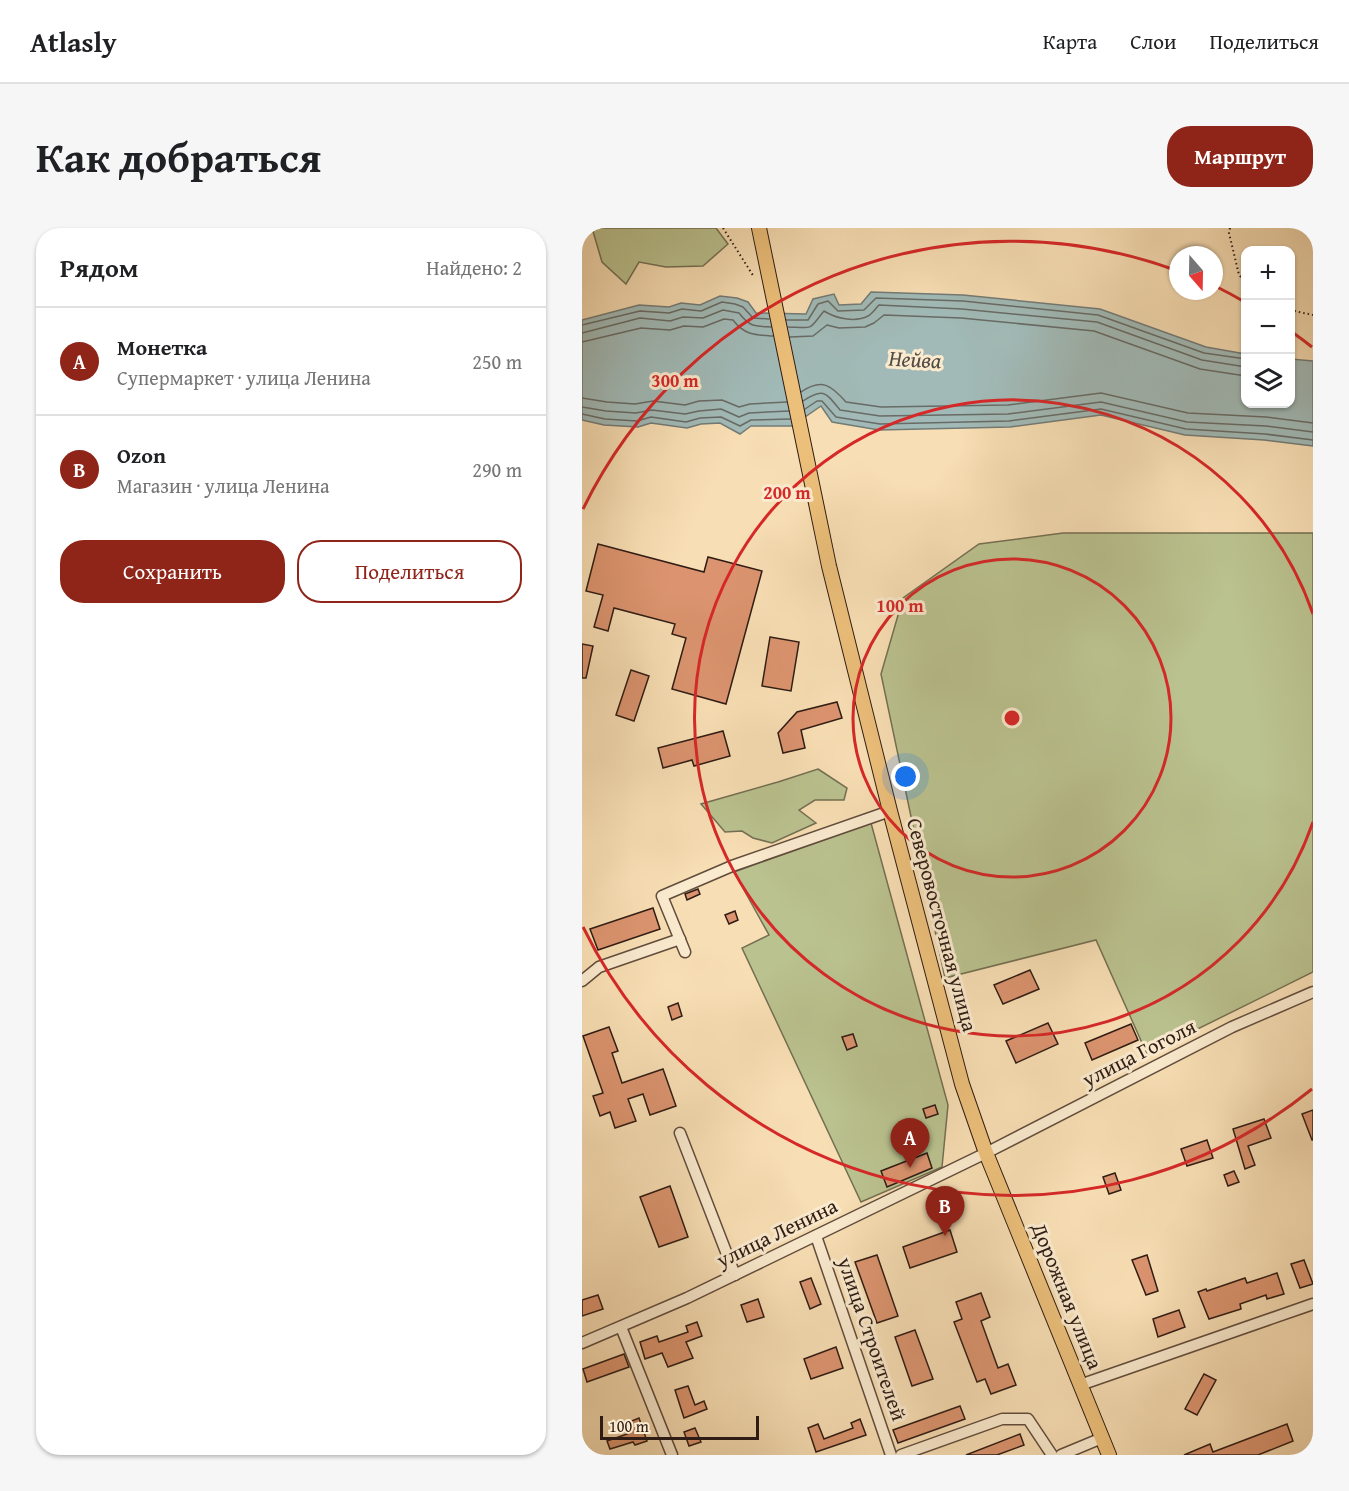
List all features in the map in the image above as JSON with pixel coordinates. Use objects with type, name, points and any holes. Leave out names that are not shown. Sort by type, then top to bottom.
[{"type":"main road","name":"Северовосточная улица","points":[[759,228],[829,566],[890,811],[962,1084],[986,1154]]},
{"type":"main road","name":"Дорожная улица","points":[[986,1154],[1109,1455]]},
{"type":"street","points":[[686,952],[662,896],[732,866],[890,811]]},
{"type":"street","points":[[582,981],[599,967],[680,939]]},
{"type":"street","name":"улица Гоголя","points":[[986,1154],[1232,1027],[1313,992]]},
{"type":"street","points":[[680,1133],[735,1275]]},
{"type":"street","name":"улица Ленина","points":[[582,1343],[735,1275],[986,1154]]},
{"type":"street","name":"улица Строителей","points":[[816,1236],[891,1455]]},
{"type":"street","points":[[1080,1385],[1313,1304]]},
{"type":"street","points":[[621,1327],[672,1455]]},
{"type":"street","points":[[901,1455],[1002,1419],[1028,1419],[1052,1455]]},
{"type":"street","points":[[1061,1455],[1102,1438]]},
{"type":"path","points":[[723,228],[754,277]]},
{"type":"path","points":[[1230,228],[1229,233],[1241,277]]},
{"type":"path","points":[[1295,311],[1313,315]]},
{"type":"green space","points":[[592,228],[716,228],[728,244],[703,266],[666,267],[639,262],[626,284],[602,262]]},
{"type":"green space","points":[[1063,533],[1313,533],[1313,972],[1147,1054],[1096,940],[945,978],[881,674],[903,598],[979,544]]},
{"type":"green space","points":[[818,769],[847,788],[844,800],[815,800],[799,810],[816,823],[772,843],[753,838],[742,831],[725,832],[701,804],[778,782]]},
{"type":"green space","points":[[871,823],[948,1105],[942,1167],[861,1202],[742,948],[769,935],[734,872]]},
{"type":"water","name":"Нейва","points":[[871,292],[963,295],[1100,309],[1206,347],[1241,353],[1241,408],[1295,408],[1295,359],[1313,361],[1313,446],[1185,435],[1101,415],[1010,427],[879,430],[832,422],[821,406],[792,426],[751,426],[740,434],[720,423],[701,424],[687,428],[651,423],[638,427],[604,425],[582,420],[582,320],[639,305],[669,307],[681,303],[700,305],[720,296],[748,302],[756,313],[806,314],[813,299],[834,294],[839,305],[861,304]]},
{"type":"building","points":[[598,544],[704,572],[708,557],[762,571],[726,704],[672,689],[686,638],[672,634],[675,624],[614,608],[608,631],[594,627],[603,595],[586,591]]},
{"type":"building","points":[[770,637],[799,642],[791,691],[762,686]]},
{"type":"building","points":[[582,644],[593,646],[586,678],[582,678]]},
{"type":"building","points":[[631,670],[649,676],[634,721],[616,715]]},
{"type":"building","points":[[837,702],[842,718],[801,730],[805,748],[783,753],[778,733],[797,712]]},
{"type":"building","points":[[723,731],[730,756],[694,766],[692,760],[663,768],[658,748]]},
{"type":"building","points":[[698,889],[700,894],[687,900],[685,894]]},
{"type":"building","points":[[653,908],[660,929],[598,950],[590,929]]},
{"type":"building","points":[[735,911],[738,920],[729,924],[725,915]]},
{"type":"building","points":[[1030,970],[1039,989],[1003,1004],[994,985]]},
{"type":"building","points":[[678,1003],[682,1016],[672,1020],[668,1007]]},
{"type":"building","points":[[1048,1023],[1058,1044],[1016,1063],[1006,1041]]},
{"type":"building","points":[[1131,1024],[1138,1040],[1092,1060],[1085,1043]]},
{"type":"building","points":[[609,1027],[618,1051],[612,1053],[622,1083],[663,1069],[676,1106],[650,1115],[643,1094],[628,1099],[636,1121],[615,1128],[610,1112],[600,1116],[593,1096],[603,1093],[583,1036]]},
{"type":"building","points":[[853,1034],[857,1046],[847,1050],[842,1037]]},
{"type":"building","points":[[935,1105],[938,1114],[926,1118],[923,1109]]},
{"type":"building","points":[[1313,1110],[1313,1140],[1312,1140],[1302,1114]]},
{"type":"building","points":[[1264,1119],[1271,1138],[1248,1146],[1255,1165],[1245,1169],[1233,1129]]},
{"type":"building","points":[[1207,1140],[1213,1158],[1187,1166],[1181,1149]]},
{"type":"building","points":[[927,1153],[932,1168],[887,1187],[881,1171]]},
{"type":"building","points":[[1234,1171],[1239,1182],[1228,1186],[1224,1175]]},
{"type":"building","points":[[1115,1173],[1121,1190],[1109,1194],[1103,1177]]},
{"type":"building","points":[[670,1186],[688,1237],[659,1247],[640,1197]]},
{"type":"building","points":[[950,1230],[957,1252],[910,1268],[903,1247]]},
{"type":"building","points":[[877,1255],[898,1316],[877,1323],[855,1262]]},
{"type":"building","points":[[1147,1255],[1158,1291],[1146,1295],[1132,1260]]},
{"type":"building","points":[[1304,1260],[1313,1284],[1300,1288],[1291,1264]]},
{"type":"building","points":[[1277,1273],[1284,1294],[1267,1299],[1266,1295],[1240,1304],[1241,1309],[1209,1319],[1198,1292],[1245,1278],[1247,1283]]},
{"type":"building","points":[[811,1278],[821,1304],[810,1309],[800,1282]]},
{"type":"building","points":[[981,1293],[990,1317],[981,1321],[998,1368],[1008,1364],[1016,1385],[991,1394],[985,1379],[977,1382],[954,1322],[962,1319],[956,1302]]},
{"type":"building","points":[[598,1295],[603,1309],[582,1316],[582,1300]]},
{"type":"building","points":[[758,1299],[764,1317],[747,1322],[741,1305]]},
{"type":"building","points":[[1179,1310],[1185,1327],[1158,1337],[1153,1319]]},
{"type":"building","points":[[697,1322],[702,1336],[686,1342],[693,1358],[668,1367],[662,1353],[645,1359],[640,1342],[657,1336],[659,1342],[688,1332],[686,1326]]},
{"type":"building","points":[[915,1330],[933,1379],[912,1386],[895,1337]]},
{"type":"building","points":[[836,1347],[843,1368],[811,1379],[804,1359]]},
{"type":"building","points":[[624,1354],[629,1367],[587,1382],[583,1369]]},
{"type":"building","points":[[1204,1374],[1216,1380],[1197,1415],[1185,1409]]},
{"type":"building","points":[[688,1386],[695,1405],[704,1401],[707,1409],[684,1418],[675,1390]]},
{"type":"building","points":[[960,1406],[965,1419],[898,1443],[893,1430]]},
{"type":"building","points":[[639,1418],[647,1441],[635,1445],[633,1442],[610,1449],[607,1441],[630,1433],[627,1423]]},
{"type":"building","points":[[860,1419],[866,1435],[816,1452],[808,1428],[818,1424],[824,1439],[853,1428],[851,1423]]},
{"type":"building","points":[[1287,1424],[1293,1441],[1258,1455],[1184,1455],[1210,1444],[1213,1452]]},
{"type":"building","points":[[695,1428],[701,1442],[689,1446],[684,1432]]},
{"type":"building","points":[[1020,1434],[1024,1445],[997,1455],[966,1455]]},
{"type":"place","name":"Монетка","points":[[910,1168]]},
{"type":"place","name":"Ozon","points":[[945,1236]]}]
